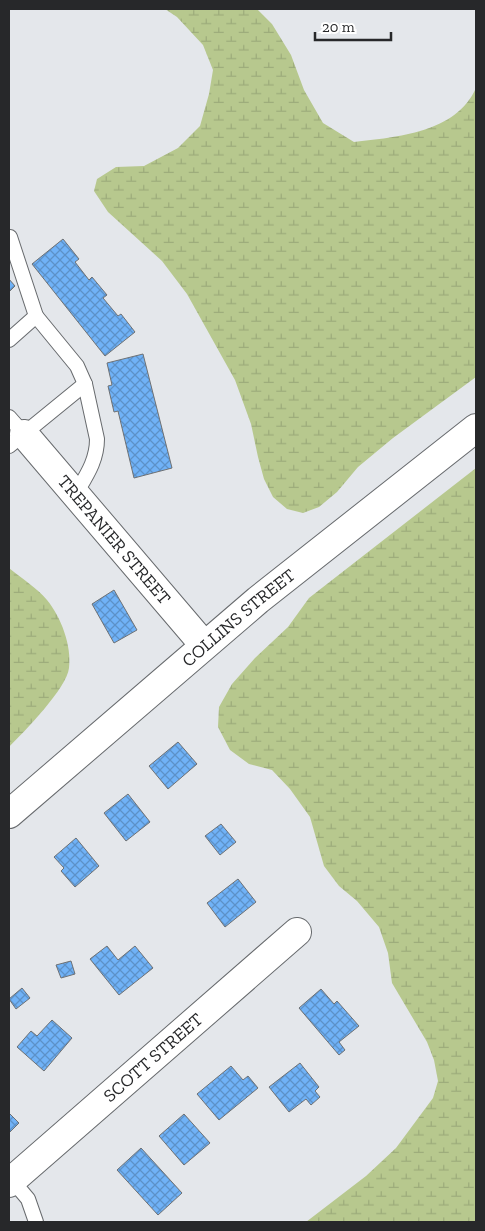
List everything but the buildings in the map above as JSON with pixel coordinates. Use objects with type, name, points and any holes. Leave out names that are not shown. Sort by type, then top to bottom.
[{"type":"street","name":"COLLINS STREET","points":[[9,814],[204,645],[310,558],[476,428]]},
{"type":"street","name":"TREPANIER STREET","points":[[14,432],[76,495],[204,645]]},
{"type":"street","name":"SCOTT STREET","points":[[10,1182],[297,932]]},
{"type":"lane","points":[[10,237],[36,316],[77,366],[85,384],[97,439],[97,450],[91,469],[76,495]]},
{"type":"lane","points":[[9,340],[36,316]]},
{"type":"lane","points":[[14,432],[85,384]]},
{"type":"lane","points":[[10,1182],[28,1198],[36,1222]]},
{"type":"green space","points":[[165,9],[257,9],[272,24],[291,55],[304,90],[323,123],[354,142],[406,135],[440,124],[455,115],[467,103],[476,88],[476,377],[393,438],[358,467],[337,492],[319,507],[303,513],[287,509],[273,497],[264,479],[251,424],[235,380],[187,294],[162,261],[108,212],[94,191],[97,179],[116,167],[144,166],[178,148],[200,126],[209,94],[213,70],[203,45],[177,17]]},
{"type":"green space","points":[[476,468],[476,1222],[306,1222],[366,1176],[396,1148],[433,1098],[438,1081],[434,1060],[427,1042],[392,983],[388,953],[379,927],[357,901],[339,886],[324,866],[310,817],[290,789],[272,770],[249,764],[230,750],[218,727],[219,707],[232,684],[255,658],[288,627],[309,598]]},
{"type":"green space","points":[[9,568],[39,591],[57,615],[67,641],[69,668],[61,687],[53,698],[9,747]]}]
